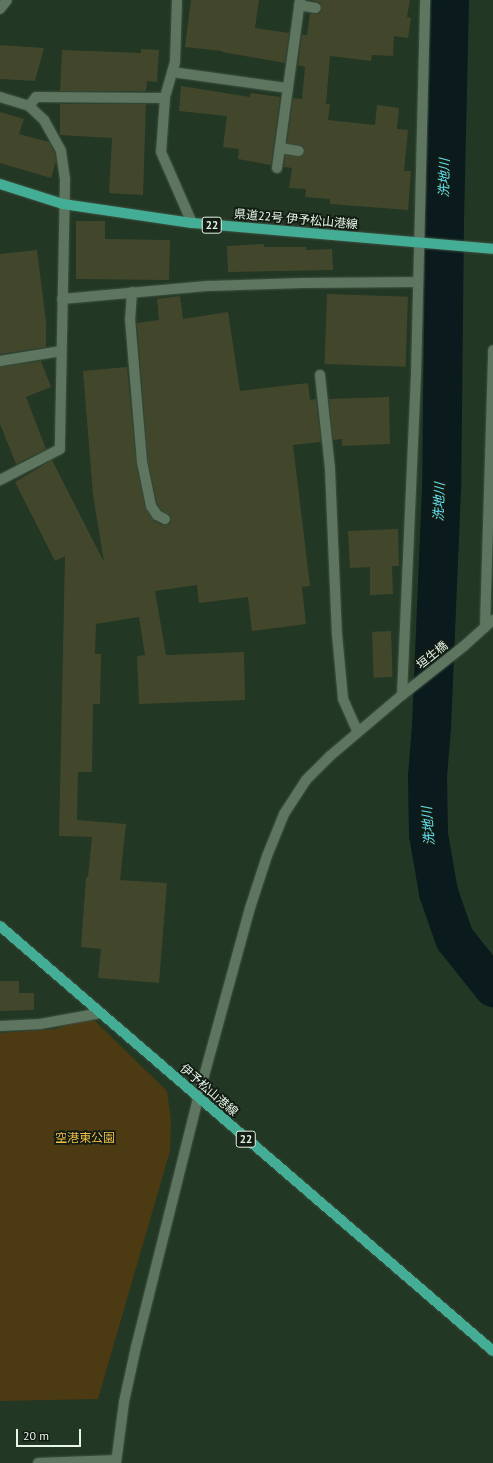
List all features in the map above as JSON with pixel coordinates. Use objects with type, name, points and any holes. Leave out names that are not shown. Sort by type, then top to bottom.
[{"type":"main road","name":"県道22号 伊予松山港線","points":[[0,184],[63,204],[192,223],[423,244]]},
{"type":"main road","name":"22","points":[[423,244],[493,249]]},
{"type":"main road","name":"伊予松山港線","points":[[0,926],[493,1351]]},
{"type":"street","points":[[0,10],[7,0]]},
{"type":"street","points":[[177,0],[175,62],[165,98],[161,152],[192,223]]},
{"type":"street","points":[[402,695],[418,282],[423,244],[425,0]]},
{"type":"street","points":[[277,168],[300,3],[316,8]]},
{"type":"street","points":[[172,72],[288,88]]},
{"type":"street","points":[[0,97],[29,106],[44,120],[61,151],[65,180],[63,204],[60,449],[0,480]]},
{"type":"street","points":[[29,106],[36,97],[165,98]]},
{"type":"street","points":[[280,148],[299,151]]},
{"type":"street","points":[[62,299],[209,286],[295,283],[418,282]]},
{"type":"street","points":[[132,292],[130,319],[142,462],[151,506],[157,515],[165,519]]},
{"type":"street","points":[[485,627],[493,350]]},
{"type":"street","points":[[0,361],[61,351]]},
{"type":"street","points":[[320,375],[330,469],[338,634],[343,699],[358,732]]},
{"type":"street","name":"垣生橋","points":[[116,1462],[124,1402],[136,1347],[198,1098],[250,908],[267,856],[284,814],[306,780],[358,732],[464,646],[493,620]]},
{"type":"street","points":[[0,1026],[40,1024],[101,1013]]},
{"type":"street","points":[[38,1463],[116,1462]]},
{"type":"green space","name":"空港東公園","points":[[81,1021],[95,1021],[167,1091],[171,1120],[170,1151],[98,1399],[0,1401],[0,1033],[55,1029]]},
{"type":"building","points":[[191,0],[259,0],[255,28],[289,33],[285,63],[222,51],[185,47]]},
{"type":"building","points":[[312,0],[410,0],[407,17],[411,18],[408,38],[394,36],[393,56],[372,55],[371,61],[330,56],[326,104],[330,104],[328,120],[375,125],[377,105],[399,108],[397,129],[408,130],[404,171],[411,171],[408,210],[330,204],[330,199],[305,197],[306,189],[289,188],[292,168],[284,167],[285,155],[301,157],[305,152],[303,146],[287,143],[293,98],[302,99],[305,67],[298,65],[302,35],[307,35],[310,14],[319,14],[322,9],[320,3]]},
{"type":"building","points":[[0,45],[44,48],[35,81],[0,79]]},
{"type":"building","points":[[141,49],[159,50],[157,82],[147,81],[146,91],[60,91],[62,50],[141,53]]},
{"type":"building","points":[[181,86],[250,97],[251,93],[280,97],[271,165],[238,159],[239,149],[223,147],[227,116],[179,111]]},
{"type":"building","points":[[60,104],[146,104],[143,195],[109,193],[112,138],[60,135]]},
{"type":"building","points":[[0,112],[24,119],[19,134],[49,142],[55,153],[56,161],[51,178],[0,163]]},
{"type":"building","points":[[76,221],[105,221],[105,239],[170,240],[169,280],[76,279]]},
{"type":"building","points":[[264,244],[264,247],[306,247],[306,250],[332,249],[333,270],[228,272],[227,246]]},
{"type":"building","points":[[37,250],[46,322],[46,347],[0,354],[0,254]]},
{"type":"building","points":[[327,294],[408,297],[406,367],[325,364]]},
{"type":"building","points":[[180,296],[183,319],[228,312],[240,391],[308,383],[310,400],[316,399],[321,442],[293,445],[310,586],[302,587],[306,624],[252,631],[248,597],[199,603],[197,585],[155,591],[166,655],[244,652],[245,700],[139,704],[137,656],[145,655],[139,617],[96,624],[95,654],[101,654],[100,704],[93,704],[92,772],[78,772],[77,820],[126,824],[120,880],[167,883],[159,983],[98,978],[101,949],[81,947],[86,877],[88,877],[92,837],[59,836],[65,556],[55,561],[15,482],[52,460],[104,562],[93,495],[83,371],[127,367],[136,463],[145,507],[154,521],[162,525],[169,524],[171,522],[171,516],[161,510],[157,503],[148,461],[137,323],[159,320],[157,299]]},
{"type":"building","points":[[41,361],[51,387],[26,397],[46,449],[16,464],[0,424],[0,367]]},
{"type":"building","points":[[389,397],[390,444],[342,446],[342,439],[333,440],[329,399]]},
{"type":"building","points":[[398,529],[399,566],[392,566],[393,594],[370,595],[370,567],[350,568],[348,531]]},
{"type":"building","points":[[391,631],[393,677],[374,678],[372,632]]},
{"type":"building","points":[[0,981],[19,981],[19,993],[34,993],[34,1010],[0,1011]]},
{"type":"waterway","name":"洗地川","points":[[449,0],[444,219],[441,488],[431,726],[427,776],[428,834],[438,892],[454,938],[493,987]]}]
